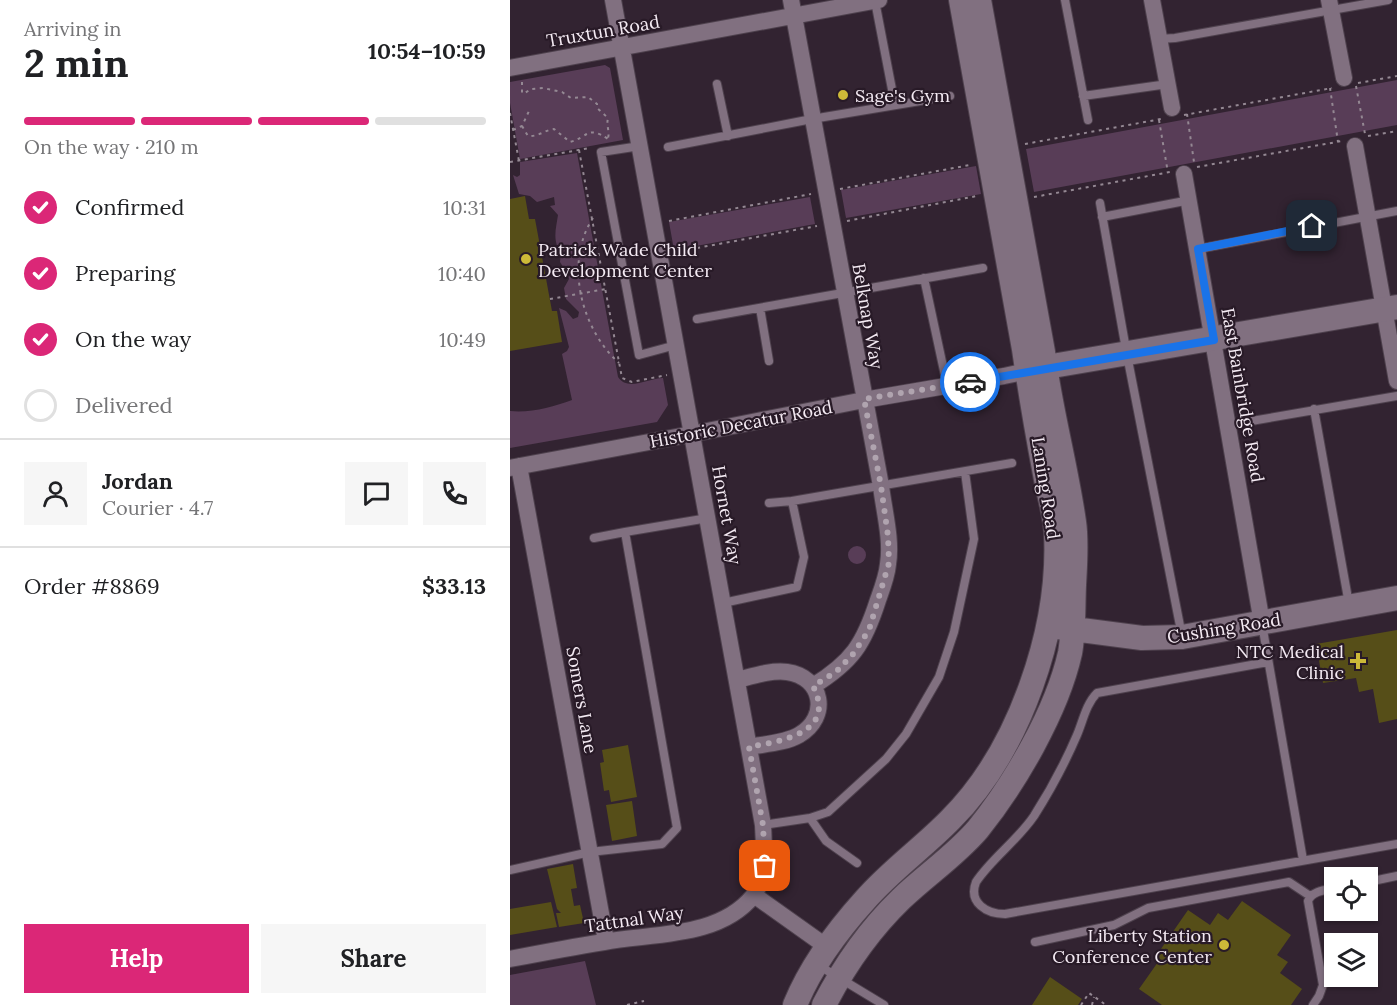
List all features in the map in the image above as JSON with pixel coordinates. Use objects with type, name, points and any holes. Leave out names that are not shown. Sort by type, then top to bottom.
[{"type":"street","name":"Hornet Way","points":[[613,0],[763,825],[765,866],[754,895]]},
{"type":"street","name":"Truxtun Road","points":[[516,73],[792,8],[877,0]]},
{"type":"street","name":"Laning Road","points":[[961,0],[1036,369]]},
{"type":"street","name":"Laning Road","points":[[824,1005],[859,946],[901,899],[976,831],[1015,777],[1037,736],[1065,670],[1070,651],[1061,627],[1056,582],[1056,530],[1036,369],[979,0]]},
{"type":"street","points":[[1152,0],[1176,114]]},
{"type":"street","points":[[1330,5],[1341,82]]},
{"type":"street","name":"Belknap Way","points":[[792,8],[881,486],[889,563],[869,630],[853,654],[836,672],[813,686]]},
{"type":"street","points":[[1347,142],[1368,214],[1390,308],[1397,381]]},
{"type":"street","name":"East Bainbridge Road","points":[[1176,173],[1190,200],[1262,623]]},
{"type":"street","name":"Historic Decatur Road","points":[[514,467],[864,399],[1390,308]]},
{"type":"street","name":"Somers Lane","points":[[514,467],[606,941]]},
{"type":"street","name":"Cushing Road","points":[[1061,627],[1142,638],[1182,637],[1397,598]]},
{"type":"street","name":"Laning Road","points":[[795,1005],[821,955],[866,898],[954,817],[979,787],[998,757],[1061,627]]},
{"type":"street","points":[[737,680],[774,671],[788,672],[801,675],[813,686],[818,696],[819,711],[811,725],[800,735],[788,740],[749,747]]},
{"type":"street","points":[[754,895],[821,955]]},
{"type":"street","name":"Tattnal Way","points":[[510,959],[606,941],[696,929],[727,918],[754,895]]},
{"type":"lane","points":[[877,0],[895,105]]},
{"type":"lane","points":[[1065,0],[1088,120]]},
{"type":"lane","points":[[1159,39],[1175,38],[1330,5],[1388,0]]},
{"type":"lane","points":[[717,84],[728,136]]},
{"type":"lane","points":[[1083,96],[1168,84]]},
{"type":"lane","points":[[668,147],[812,119],[950,96]]},
{"type":"lane","points":[[640,146],[601,152],[639,355],[676,345]]},
{"type":"lane","points":[[1102,217],[1190,200]]},
{"type":"lane","points":[[1101,204],[1127,355],[1182,637]]},
{"type":"lane","points":[[1198,249],[1397,210]]},
{"type":"lane","points":[[697,319],[982,268]]},
{"type":"lane","points":[[924,278],[947,385]]},
{"type":"lane","points":[[760,308],[769,361]]},
{"type":"lane","points":[[1228,425],[1397,396]]},
{"type":"lane","points":[[1314,409],[1350,607]]},
{"type":"lane","points":[[769,503],[1012,463]]},
{"type":"lane","points":[[763,825],[810,818],[828,812],[886,759],[906,734],[939,677],[954,632],[974,539],[965,472]]},
{"type":"lane","points":[[723,603],[797,587],[804,558],[792,501]]},
{"type":"lane","points":[[594,538],[708,518]]},
{"type":"lane","points":[[510,870],[590,852],[662,844],[677,828],[624,532]]},
{"type":"lane","points":[[1262,623],[1304,860]]},
{"type":"lane","points":[[1268,662],[1096,693],[1055,780],[1020,834],[980,877],[974,888],[976,900],[985,910],[1005,914],[1397,844]]},
{"type":"lane","points":[[810,818],[826,841],[857,863]]},
{"type":"lane","points":[[1378,880],[1397,876]]},
{"type":"lane","points":[[1035,942],[1114,925],[1148,908],[1289,882],[1310,896]]},
{"type":"lane","points":[[1310,896],[1324,890]]},
{"type":"lane","points":[[1310,896],[1308,907],[1323,985],[1313,1005]]},
{"type":"lane","points":[[821,955],[839,977],[884,1005]]},
{"type":"path","points":[[516,73],[522,93],[543,88],[562,92],[571,98],[588,97],[593,100],[597,108],[608,118],[606,126],[609,144]]},
{"type":"path","points":[[1397,76],[1355,83],[1365,137],[1397,131]]},
{"type":"path","points":[[1016,146],[1159,120],[1176,114],[1330,88],[1341,82]]},
{"type":"path","points":[[1176,114],[1195,168],[1347,142],[1330,88]]},
{"type":"path","points":[[513,130],[522,126],[529,111]]},
{"type":"path","points":[[510,113],[519,161]]},
{"type":"path","points":[[1026,199],[1176,173],[1159,120]]},
{"type":"path","points":[[522,126],[528,136],[535,136],[554,129],[570,142],[588,133],[599,133],[608,139]]},
{"type":"path","points":[[510,162],[599,146]]},
{"type":"path","points":[[579,150],[622,378],[632,382],[667,375]]},
{"type":"path","points":[[593,218],[586,229],[581,246],[579,267],[581,293],[592,328],[620,364]]},
{"type":"path","points":[[550,299],[606,288]]},
{"type":"path","points":[[1081,1005],[1089,993],[1106,1005]]},
{"type":"path","points":[[1092,1005],[1094,997]]},
{"type":"path","points":[[627,1005],[644,1001]]},
{"type":"shaded area","points":[[605,65],[610,68],[623,140],[520,159],[510,103],[510,82]]},
{"type":"shaded area","points":[[1397,80],[1397,125],[1034,192],[1026,149]]},
{"type":"shaded area","points":[[577,153],[618,377],[622,381],[633,384],[663,378],[668,405],[657,422],[510,448],[510,411],[542,409],[572,400],[562,354],[569,347],[559,308],[566,311],[573,319],[578,317],[579,312],[566,299],[564,288],[569,279],[560,262],[561,253],[556,239],[558,215],[550,206],[555,205],[554,197],[537,202],[530,196],[519,194],[513,175],[517,177],[520,175],[520,162]]},
{"type":"shaded area","points":[[976,166],[981,194],[846,218],[841,190]]},
{"type":"shaded area","points":[[810,197],[815,224],[674,250],[669,222]]},
{"type":"shaded area","points":[[857,546],[863,549],[866,555],[863,561],[857,564],[851,561],[848,555],[851,549]]},
{"type":"shaded area","points":[[585,961],[596,1005],[510,1005],[510,975]]},
{"type":"building","name":"Patrick Wade Child Development Center","points":[[525,196],[529,219],[535,219],[552,311],[557,311],[562,342],[510,351],[510,199]]},
{"type":"building","name":"NTC Medical Clinic","points":[[1397,630],[1397,719],[1379,723],[1373,689],[1359,692],[1356,678],[1323,683],[1316,644]]},
{"type":"building","points":[[628,745],[637,797],[611,802],[609,790],[604,791],[600,763],[604,762],[602,750]]},
{"type":"building","points":[[632,801],[637,836],[612,841],[606,805]]},
{"type":"building","points":[[573,864],[577,888],[571,889],[574,906],[580,905],[584,923],[559,927],[556,913],[561,913],[557,909],[547,869]]},
{"type":"building","name":"Liberty Station Conference Center","points":[[1242,901],[1291,935],[1277,955],[1288,962],[1280,973],[1302,989],[1291,1005],[1162,1005],[1139,989],[1158,962],[1154,959],[1188,910],[1210,925],[1218,913],[1228,920]]},
{"type":"building","points":[[551,902],[557,927],[510,935],[510,909]]},
{"type":"building","points":[[1050,977],[1082,999],[1078,1005],[1032,1005]]},
{"type":"way so far","points":[[765,866],[763,825],[749,747],[788,740],[800,735],[811,725],[819,711],[818,696],[813,686],[836,672],[853,654],[869,630],[889,563],[881,486],[864,399],[970,382]]},
{"type":"place","name":"Sage's Gym","points":[[843,95]]},
{"type":"place","name":"Patrick Wade Child Development Center","points":[[526,259]]},
{"type":"place","name":"NTC Medical Clinic","points":[[1358,661]]},
{"type":"place","name":"Liberty Station Conference Center","points":[[1224,945]]},
{"type":"route","points":[[970,382],[1214,340],[1198,249],[1312,226]]}]
